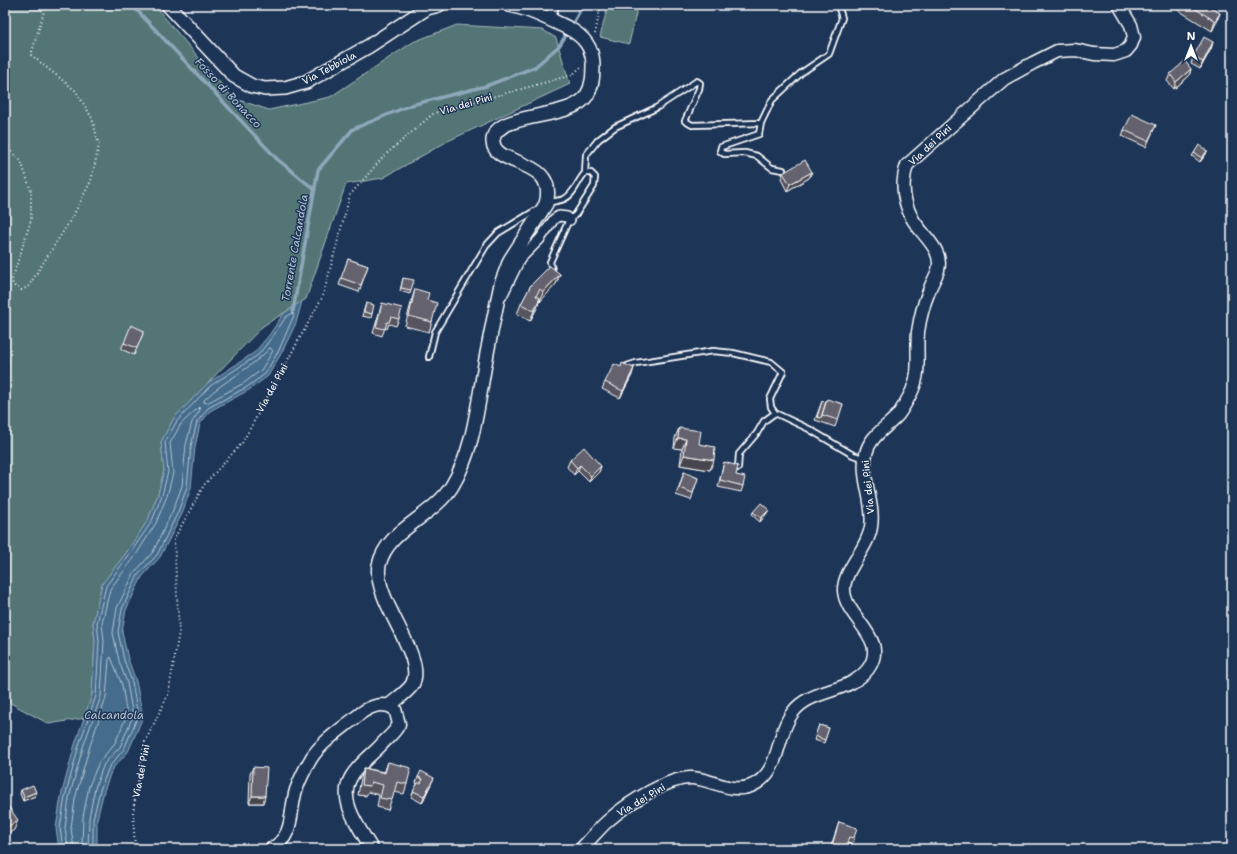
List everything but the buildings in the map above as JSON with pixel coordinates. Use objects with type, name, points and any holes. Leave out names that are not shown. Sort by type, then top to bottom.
[{"type":"main road","name":"Via Tebbiola","points":[[168,5],[234,76],[252,86],[265,90],[285,88],[306,82],[369,46],[427,8],[438,5]]},
{"type":"main road","points":[[390,706],[411,686],[414,668],[406,644],[385,599],[379,581],[379,566],[383,553],[391,541],[440,502],[451,487],[465,461],[472,436],[501,284],[510,260],[546,204],[549,189],[543,178],[533,168],[505,157],[496,150],[494,145],[494,136],[503,127],[513,122],[557,112],[578,104],[586,96],[592,85],[593,56],[587,42],[571,30],[548,18],[509,5]]},
{"type":"street","points":[[548,18],[554,5]]},
{"type":"street","name":"Via dei Pini","points":[[582,849],[610,818],[654,790],[673,781],[692,778],[742,789],[759,782],[764,778],[774,761],[787,720],[794,710],[804,701],[848,685],[861,677],[873,661],[874,648],[872,638],[854,616],[847,603],[844,591],[846,579],[867,542],[871,527],[872,509],[865,458],[869,444],[898,414],[912,391],[919,371],[918,332],[924,306],[938,270],[939,260],[936,250],[912,218],[903,194],[903,177],[907,165],[1004,78],[1033,62],[1057,51],[1075,50],[1094,54],[1114,55],[1126,51],[1132,45],[1134,38],[1131,25],[1119,5]]},
{"type":"street","points":[[495,312],[520,259],[540,239],[554,219],[558,216],[567,217],[570,220]]},
{"type":"street","points":[[271,849],[280,844],[286,836],[296,790],[313,756],[321,746],[366,709],[382,704],[396,709],[399,720],[397,728],[350,778],[347,788],[347,801],[372,849]]},
{"type":"lane","points":[[783,170],[772,168],[757,156],[744,153],[724,154],[720,151],[722,147],[759,134],[761,123],[772,100],[801,73],[828,54],[842,18],[838,5]]},
{"type":"lane","points":[[429,357],[434,332],[486,246],[498,233],[546,204],[564,199],[574,190],[579,179],[585,173],[586,155],[598,140],[615,127],[656,108],[697,81],[700,83],[699,88],[685,122],[692,125],[761,123]]},
{"type":"lane","points":[[553,274],[550,262],[570,220],[576,214],[594,186],[595,177],[591,173],[585,173]]},
{"type":"lane","points":[[627,366],[636,363],[713,351],[733,353],[771,362],[783,372],[770,399],[771,407],[775,413],[809,429],[853,454],[865,458]]},
{"type":"lane","points":[[738,468],[739,454],[757,433],[764,421],[775,413]]},
{"type":"path","points":[[5,146],[21,161],[31,191],[31,220],[12,280],[13,285],[21,290],[28,287],[73,216],[91,181],[100,145],[92,118],[76,91],[31,55],[46,5]]},
{"type":"path","points":[[596,21],[601,5]]},
{"type":"path","name":"Via dei Pini","points":[[135,849],[133,812],[144,744],[168,695],[178,632],[174,539],[204,485],[242,443],[323,296],[350,195],[384,156],[434,113],[572,75],[593,56]]},
{"type":"green space","points":[[5,5],[154,5],[233,98],[269,110],[330,97],[413,42],[457,25],[543,30],[556,38],[570,84],[448,141],[383,178],[346,184],[306,299],[263,326],[174,418],[161,442],[164,471],[158,494],[148,520],[126,553],[102,584],[93,623],[95,641],[92,695],[85,718],[49,724],[5,700],[5,370],[9,363],[5,325]]},
{"type":"green space","points":[[608,5],[638,5],[629,44],[600,37]]},
{"type":"water","name":"Calcandola","points":[[302,301],[296,323],[268,376],[249,390],[210,411],[200,424],[195,447],[191,488],[182,514],[160,557],[142,577],[126,610],[122,632],[128,659],[136,681],[143,717],[128,752],[112,769],[104,791],[97,819],[97,849],[59,849],[56,828],[61,796],[75,744],[92,695],[95,641],[93,623],[102,584],[126,553],[148,520],[158,494],[164,471],[161,442],[174,418],[208,383],[255,352],[270,334],[283,314]]},
{"type":"waterway","name":"Fosso di Bonacco","points":[[132,5],[277,159],[315,190]]},
{"type":"waterway","name":"Torrente Calcandola","points":[[571,27],[583,5]]},
{"type":"waterway","name":"Torrente Calcandola","points":[[293,311],[318,170],[353,129],[411,105],[486,86],[535,67],[559,46],[568,32]]}]
